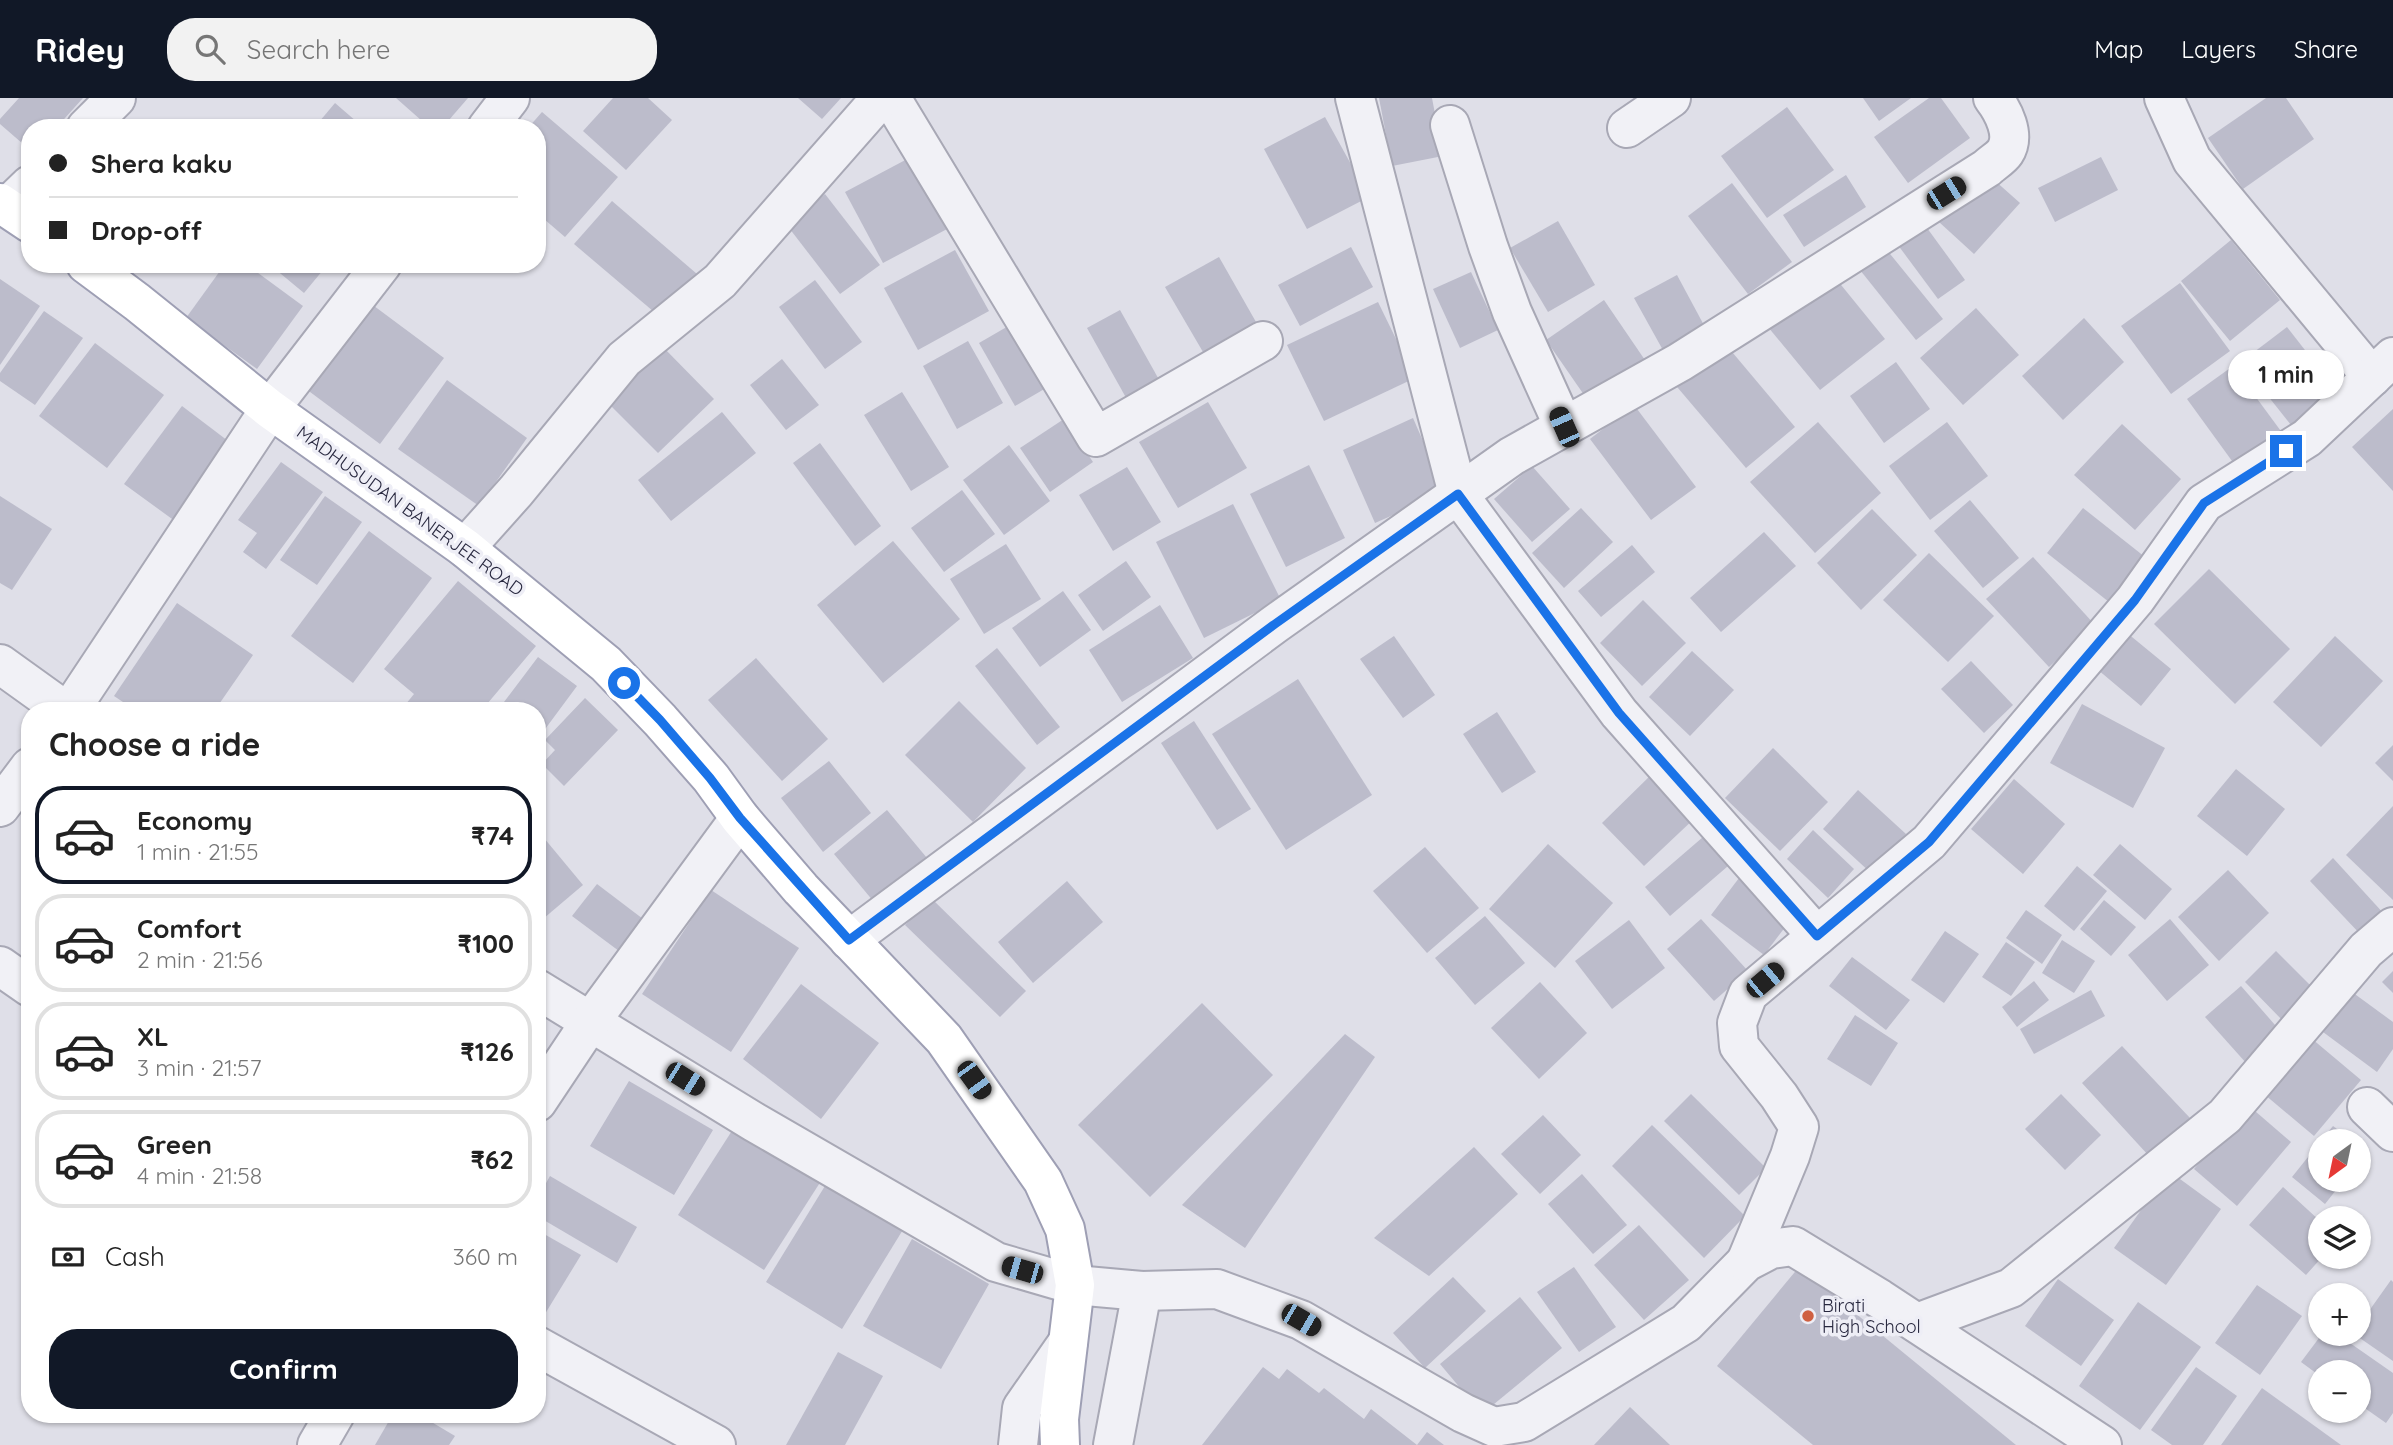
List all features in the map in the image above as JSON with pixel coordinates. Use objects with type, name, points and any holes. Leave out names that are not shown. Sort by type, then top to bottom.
[{"type":"main road","name":"MADHUSUDAN BANERJEE ROAD","points":[[98,273],[270,409],[465,548],[606,664],[660,720],[740,818],[849,940],[944,1040],[1043,1181],[1065,1229],[1075,1285],[1060,1432]]},
{"type":"street","points":[[95,119],[116,98]]},
{"type":"street","points":[[494,119],[510,98]]},
{"type":"street","points":[[465,548],[516,491],[624,359],[720,281],[881,98]]},
{"type":"street","points":[[891,98],[1096,437],[1263,341]]},
{"type":"street","points":[[1355,98],[1458,494],[1619,713],[1817,936]]},
{"type":"street","points":[[1626,128],[1671,98]]},
{"type":"street","points":[[849,940],[1275,624],[1512,456],[1680,362],[1987,168],[2006,151],[2009,136],[2006,120],[1993,98]]},
{"type":"street","points":[[1746,1262],[1790,1156],[1799,1127],[1779,1096],[1739,1046],[1737,1023],[1748,995],[1929,842],[2135,600],[2204,503],[2307,438],[2383,367],[2192,160],[2164,98]]},
{"type":"street","points":[[1450,125],[1497,272],[1564,427]]},
{"type":"street","points":[[76,702],[270,409],[375,273]]},
{"type":"street","points":[[0,664],[53,702]]},
{"type":"street","points":[[0,807],[21,779]]},
{"type":"street","points":[[546,1088],[591,1021],[740,818]]},
{"type":"street","points":[[1917,1323],[2011,1288],[2225,1116],[2366,950],[2393,927]]},
{"type":"street","points":[[0,966],[21,981]]},
{"type":"street","points":[[546,994],[754,1122],[996,1262],[1075,1285],[1142,1291],[1217,1289],[1301,1320],[1502,1436],[1686,1323],[1746,1262],[1771,1249],[1793,1245],[2102,1445]]},
{"type":"street","points":[[1113,1445],[1142,1291]]},
{"type":"street","points":[[1018,1445],[1022,1408],[1068,1342]]},
{"type":"street","points":[[546,1351],[716,1445]]},
{"type":"street","points":[[317,1445],[330,1423]]},
{"type":"building","points":[[19,98],[83,98],[64,119],[21,119],[21,142],[0,124],[0,119]]},
{"type":"building","points":[[396,98],[468,98],[450,119],[420,119]]},
{"type":"building","points":[[613,98],[648,98],[672,120],[626,170],[583,131]]},
{"type":"building","points":[[798,98],[841,98],[822,119]]},
{"type":"building","points":[[1379,98],[1432,98],[1443,156],[1392,166]]},
{"type":"building","points":[[1863,98],[1911,98],[1879,121]]},
{"type":"building","points":[[1929,98],[1941,98],[1970,138],[1908,183],[1874,137]]},
{"type":"building","points":[[2266,98],[2286,98],[2314,139],[2243,189],[2208,138]]},
{"type":"building","points":[[335,103],[354,119],[322,119]]},
{"type":"building","points":[[1787,107],[1834,170],[1767,218],[1721,156]]},
{"type":"building","points":[[542,112],[618,177],[565,237],[546,221],[546,119],[536,119]]},
{"type":"building","points":[[1325,117],[1369,197],[1307,229],[1264,149]]},
{"type":"building","points":[[911,157],[949,228],[883,263],[845,192]]},
{"type":"building","points":[[2101,157],[2118,190],[2055,222],[2038,188]]},
{"type":"building","points":[[1984,171],[2020,203],[1974,254],[1939,222]]},
{"type":"building","points":[[1846,175],[1866,207],[1804,247],[1783,215]]},
{"type":"building","points":[[1732,183],[1792,262],[1748,294],[1688,216]]},
{"type":"building","points":[[825,194],[880,265],[840,294],[786,224]]},
{"type":"building","points":[[612,201],[697,274],[660,317],[574,244]]},
{"type":"building","points":[[1919,217],[1965,280],[1938,299],[1892,237]]},
{"type":"building","points":[[1558,221],[1595,285],[1548,312],[1510,248]]},
{"type":"building","points":[[2231,240],[2280,300],[2230,341],[2181,281]]},
{"type":"building","points":[[1882,244],[1943,319],[1916,340],[1856,265]]},
{"type":"building","points":[[1351,247],[1373,287],[1300,326],[1278,285]]},
{"type":"building","points":[[955,250],[989,311],[918,350],[884,288]]},
{"type":"building","points":[[1219,257],[1256,322],[1203,352],[1165,287]]},
{"type":"building","points":[[1471,272],[1498,330],[1460,348],[1433,289]]},
{"type":"building","points":[[218,273],[258,273],[303,306],[257,369],[186,318]]},
{"type":"building","points":[[280,273],[321,273],[304,293]]},
{"type":"building","points":[[1677,275],[1706,329],[1664,352],[1634,298]]},
{"type":"building","points":[[1833,275],[1885,339],[1820,390],[1768,327]]},
{"type":"building","points":[[0,279],[40,306],[0,365]]},
{"type":"building","points":[[815,280],[862,342],[825,369],[779,307]]},
{"type":"building","points":[[2180,283],[2230,351],[2171,394],[2121,326]]},
{"type":"building","points":[[366,300],[444,358],[380,444],[302,386]]},
{"type":"building","points":[[1604,300],[1649,366],[1591,405],[1546,340]]},
{"type":"building","points":[[1378,302],[1415,378],[1324,421],[1287,345]]},
{"type":"building","points":[[1976,308],[2019,355],[1963,405],[1920,358]]},
{"type":"building","points":[[1120,310],[1162,385],[1129,403],[1087,328]]},
{"type":"building","points":[[44,311],[83,338],[35,405],[0,381],[0,373]]},
{"type":"building","points":[[2084,318],[2124,362],[2063,420],[2022,376]]},
{"type":"building","points":[[1017,321],[1053,384],[1015,406],[979,343]]},
{"type":"building","points":[[2287,327],[2340,395],[2295,430],[2241,362]]},
{"type":"building","points":[[1722,340],[1795,427],[1746,468],[1672,381]]},
{"type":"building","points":[[968,341],[1003,403],[957,429],[923,366]]},
{"type":"building","points":[[95,343],[164,395],[107,468],[39,416]]},
{"type":"building","points":[[662,346],[714,399],[658,453],[606,401]]},
{"type":"building","points":[[782,359],[819,405],[786,430],[750,385]]},
{"type":"building","points":[[1896,362],[1930,409],[1884,443],[1850,396]]},
{"type":"building","points":[[2233,366],[2286,438],[2240,472],[2187,399]]},
{"type":"building","points":[[447,380],[527,438],[479,506],[398,449]]},
{"type":"building","points":[[902,392],[949,467],[911,491],[864,415]]},
{"type":"building","points":[[1208,402],[1247,468],[1178,508],[1139,442]]},
{"type":"building","points":[[1634,405],[1696,487],[1651,520],[1590,439]]},
{"type":"building","points":[[182,406],[236,447],[179,524],[124,484]]},
{"type":"building","points":[[2393,409],[2393,491],[2352,447]]},
{"type":"building","points":[[722,412],[756,453],[671,521],[638,480]]},
{"type":"building","points":[[1413,418],[1445,492],[1375,523],[1343,450]]},
{"type":"building","points":[[1064,419],[1093,462],[1050,492],[1020,448]]},
{"type":"building","points":[[1818,422],[1881,493],[1815,553],[1750,482]]},
{"type":"building","points":[[1947,422],[1988,476],[1930,520],[1889,466]]},
{"type":"building","points":[[2122,424],[2181,479],[2135,530],[2074,475]]},
{"type":"building","points":[[820,443],[881,526],[855,546],[793,463]]},
{"type":"building","points":[[1009,445],[1050,501],[1004,535],[963,480]]},
{"type":"building","points":[[281,462],[323,492],[266,569],[243,552],[257,533],[238,520]]},
{"type":"building","points":[[1309,465],[1345,538],[1286,567],[1250,494]]},
{"type":"building","points":[[1532,466],[1570,509],[1532,542],[1494,499]]},
{"type":"building","points":[[1127,467],[1161,522],[1113,551],[1079,495]]},
{"type":"building","points":[[962,490],[995,534],[944,572],[911,528]]},
{"type":"building","points":[[0,496],[52,529],[12,590],[0,583]]},
{"type":"building","points":[[325,496],[362,522],[317,585],[280,560]]},
{"type":"building","points":[[1970,500],[2019,558],[1983,588],[1934,531]]},
{"type":"building","points":[[1233,504],[1281,600],[1204,638],[1156,542]]},
{"type":"building","points":[[1581,508],[1613,542],[1564,588],[1532,553]]},
{"type":"building","points":[[2083,508],[2145,557],[2109,602],[2047,553]]},
{"type":"building","points":[[1872,509],[1917,555],[1861,610],[1817,563]]},
{"type":"building","points":[[369,531],[432,578],[353,683],[291,636]]},
{"type":"building","points":[[1764,532],[1796,566],[1721,632],[1690,598]]},
{"type":"building","points":[[893,541],[960,619],[883,683],[817,605]]},
{"type":"building","points":[[1006,544],[1041,599],[984,634],[950,579]]},
{"type":"building","points":[[1632,545],[1655,572],[1601,617],[1578,591]]},
{"type":"building","points":[[1929,553],[1994,616],[1948,662],[1883,600]]},
{"type":"building","points":[[2033,557],[2095,625],[2049,667],[1986,599]]},
{"type":"building","points":[[1126,561],[1151,597],[1103,631],[1078,595]]},
{"type":"building","points":[[2209,569],[2290,649],[2235,704],[2154,624]]},
{"type":"building","points":[[458,581],[536,646],[489,702],[408,702],[414,694],[384,669]]},
{"type":"building","points":[[1063,591],[1091,630],[1040,667],[1012,628]]},
{"type":"building","points":[[1643,600],[1686,643],[1642,686],[1600,643]]},
{"type":"building","points":[[177,603],[253,655],[221,702],[123,702],[114,696]]},
{"type":"building","points":[[1160,605],[1193,658],[1122,702],[1089,650]]},
{"type":"building","points":[[2121,628],[2171,669],[2141,706],[2091,664]]},
{"type":"building","points":[[1394,636],[1435,695],[1403,718],[1360,659]]},
{"type":"building","points":[[2335,636],[2383,681],[2321,747],[2273,702]]},
{"type":"building","points":[[997,648],[1060,727],[1037,745],[975,666]]},
{"type":"building","points":[[1692,651],[1734,690],[1690,736],[1649,697]]},
{"type":"building","points":[[538,657],[577,686],[546,728],[546,702],[504,702]]},
{"type":"building","points":[[756,658],[828,739],[782,781],[708,700]]},
{"type":"building","points":[[1971,661],[2013,705],[1984,733],[1941,689]]},
{"type":"building","points":[[1298,679],[1372,795],[1286,850],[1212,734]]},
{"type":"building","points":[[585,698],[618,730],[564,786],[546,768],[546,760],[555,750],[546,739]]},
{"type":"building","points":[[959,701],[1026,768],[973,822],[905,755]]},
{"type":"building","points":[[2082,704],[2165,748],[2133,808],[2050,763]]},
{"type":"building","points":[[1497,712],[1536,772],[1502,793],[1463,734]]},
{"type":"building","points":[[1194,721],[1251,809],[1217,830],[1161,743]]},
{"type":"building","points":[[2393,745],[2393,781],[2375,763]]},
{"type":"building","points":[[1773,748],[1828,802],[1780,851],[1725,798]]},
{"type":"building","points":[[829,761],[871,813],[823,852],[781,798]]},
{"type":"building","points":[[2236,769],[2285,809],[2247,856],[2197,816]]},
{"type":"building","points":[[1653,773],[1696,817],[1644,866],[1602,823]]},
{"type":"building","points":[[2014,779],[2065,824],[2023,874],[1971,829]]},
{"type":"building","points":[[1858,790],[1906,834],[1871,873],[1823,829]]},
{"type":"building","points":[[2393,806],[2393,900],[2346,855]]},
{"type":"building","points":[[887,810],[927,858],[874,902],[834,854]]},
{"type":"building","points":[[1813,830],[1854,869],[1828,898],[1787,859]]},
{"type":"building","points":[[1710,831],[1735,860],[1670,916],[1645,887]]},
{"type":"building","points":[[546,840],[583,885],[546,916]]},
{"type":"building","points":[[1548,844],[1613,903],[1555,968],[1489,909]]},
{"type":"building","points":[[2120,844],[2172,889],[2145,920],[2093,875]]},
{"type":"building","points":[[1425,847],[1479,908],[1427,953],[1373,891]]},
{"type":"building","points":[[2333,858],[2385,915],[2362,936],[2310,881]]},
{"type":"building","points":[[2077,866],[2107,891],[2074,931],[2044,906]]},
{"type":"building","points":[[2228,870],[2269,913],[2219,961],[2178,917]]},
{"type":"building","points":[[1739,878],[1792,918],[1764,955],[1711,915]]},
{"type":"building","points":[[1067,881],[1103,922],[1033,983],[998,942]]},
{"type":"building","points":[[597,884],[647,922],[623,954],[572,916]]},
{"type":"building","points":[[711,890],[799,948],[731,1052],[642,994]]},
{"type":"building","points":[[931,898],[1026,991],[1000,1017],[905,925]]},
{"type":"building","points":[[2104,900],[2136,927],[2111,956],[2080,929]]},
{"type":"building","points":[[2026,910],[2062,935],[2042,964],[2006,938]]},
{"type":"building","points":[[1485,916],[1525,963],[1475,1005],[1435,958]]},
{"type":"building","points":[[1701,919],[1748,971],[1714,1001],[1667,949]]},
{"type":"building","points":[[2170,919],[2209,965],[2167,1001],[2128,955]]},
{"type":"building","points":[[1629,920],[1665,968],[1612,1009],[1575,961]]},
{"type":"building","points":[[1945,931],[1979,954],[1944,1003],[1911,980]]},
{"type":"building","points":[[2062,940],[2095,961],[2074,993],[2042,973]]},
{"type":"building","points":[[2006,942],[2035,962],[2011,996],[1982,977]]},
{"type":"building","points":[[2276,951],[2318,993],[2286,1024],[2245,982]]},
{"type":"building","points":[[1852,957],[1910,1000],[1886,1030],[1829,986]]},
{"type":"building","points":[[2393,971],[2393,993],[2382,982]]},
{"type":"building","points":[[2034,981],[2049,1000],[2017,1027],[2002,1007]]},
{"type":"building","points":[[1540,982],[1587,1033],[1539,1079],[1491,1028]]},
{"type":"building","points":[[801,984],[879,1043],[821,1119],[743,1059]]},
{"type":"building","points":[[2241,986],[2282,1033],[2247,1064],[2205,1017]]},
{"type":"building","points":[[2091,990],[2105,1016],[2034,1054],[2020,1029]]},
{"type":"building","points":[[2352,992],[2393,1022],[2393,1049],[2377,1072],[2323,1032]]},
{"type":"building","points":[[1202,1003],[1273,1075],[1150,1197],[1078,1125]]},
{"type":"building","points":[[1855,1015],[1898,1043],[1871,1086],[1827,1059]]},
{"type":"building","points":[[2305,1033],[2361,1080],[2320,1129],[2308,1131],[2258,1089]]},
{"type":"building","points":[[1345,1034],[1375,1057],[1245,1248],[1182,1205]]},
{"type":"building","points":[[2122,1046],[2190,1118],[2149,1156],[2082,1083]]},
{"type":"building","points":[[629,1081],[713,1130],[674,1195],[590,1146]]},
{"type":"building","points":[[1691,1094],[1766,1168],[1739,1195],[1664,1121]]},
{"type":"building","points":[[2061,1094],[2101,1135],[2065,1170],[2025,1129]]},
{"type":"building","points":[[2248,1105],[2291,1142],[2237,1206],[2194,1169]]},
{"type":"building","points":[[1543,1115],[1581,1155],[1540,1194],[1501,1154]]},
{"type":"building","points":[[1652,1125],[1745,1216],[1704,1258],[1612,1166]]},
{"type":"building","points":[[735,1126],[821,1181],[764,1270],[678,1215]]},
{"type":"building","points":[[1474,1147],[1518,1194],[1429,1276],[1374,1238]]},
{"type":"building","points":[[2308,1157],[2308,1190],[2292,1177]]},
{"type":"building","points":[[2169,1171],[2221,1209],[2166,1285],[2114,1248]]},
{"type":"building","points":[[1582,1174],[1627,1225],[1593,1254],[1548,1204]]},
{"type":"building","points":[[550,1176],[637,1227],[617,1263],[546,1221],[546,1183]]},
{"type":"building","points":[[828,1181],[904,1228],[842,1329],[766,1282]]},
{"type":"building","points":[[2283,1187],[2308,1210],[2308,1269],[2311,1269],[2306,1275],[2249,1225]]},
{"type":"building","points":[[2310,1192],[2334,1192],[2325,1204]]},
{"type":"building","points":[[1639,1225],[1689,1280],[1644,1320],[1594,1265]]},
{"type":"building","points":[[546,1235],[581,1255],[546,1312]]},
{"type":"building","points":[[912,1239],[989,1284],[941,1369],[863,1326]]},
{"type":"building","points":[[1574,1267],[1616,1327],[1579,1352],[1537,1292]]},
{"type":"building","name":"Birati High School","points":[[1799,1267],[2016,1445],[1813,1445],[1717,1366]]},
{"type":"building","points":[[1453,1277],[1486,1311],[1425,1368],[1393,1333]]},
{"type":"building","points":[[2058,1279],[2114,1320],[2081,1366],[2025,1326]]},
{"type":"building","points":[[2391,1280],[2393,1361],[2371,1346],[2371,1308]]},
{"type":"building","points":[[2257,1285],[2302,1316],[2260,1375],[2215,1343]]},
{"type":"building","points":[[1520,1297],[1562,1348],[1482,1414],[1440,1364]]},
{"type":"building","points":[[2138,1302],[2201,1347],[2140,1430],[2079,1386]]},
{"type":"building","points":[[2313,1346],[2354,1346],[2393,1373],[2393,1413],[2386,1423],[2371,1412],[2371,1360],[2308,1360],[2308,1367],[2301,1362]]},
{"type":"building","points":[[838,1352],[883,1376],[845,1445],[786,1445]]},
{"type":"building","points":[[1263,1367],[1279,1379],[1287,1369],[1319,1393],[1324,1388],[1364,1419],[1371,1409],[1417,1445],[1202,1445]]},
{"type":"building","points":[[2196,1367],[2237,1396],[2203,1445],[2172,1445],[2151,1430]]},
{"type":"building","points":[[2262,1388],[2341,1445],[2221,1445]]},
{"type":"building","points":[[1630,1407],[1670,1445],[1594,1445]]},
{"type":"building","points":[[388,1423],[433,1423],[455,1436],[449,1445],[375,1445]]},
{"type":"building","points":[[1427,1432],[1444,1445],[1417,1445]]},
{"type":"place","name":"Birati High School","points":[[1808,1316]]},
{"type":"route","points":[[624,683],[660,720],[740,818],[849,940],[1275,624],[1458,494],[1619,713],[1817,936],[1929,842],[2135,600],[2204,503],[2286,451]]}]
